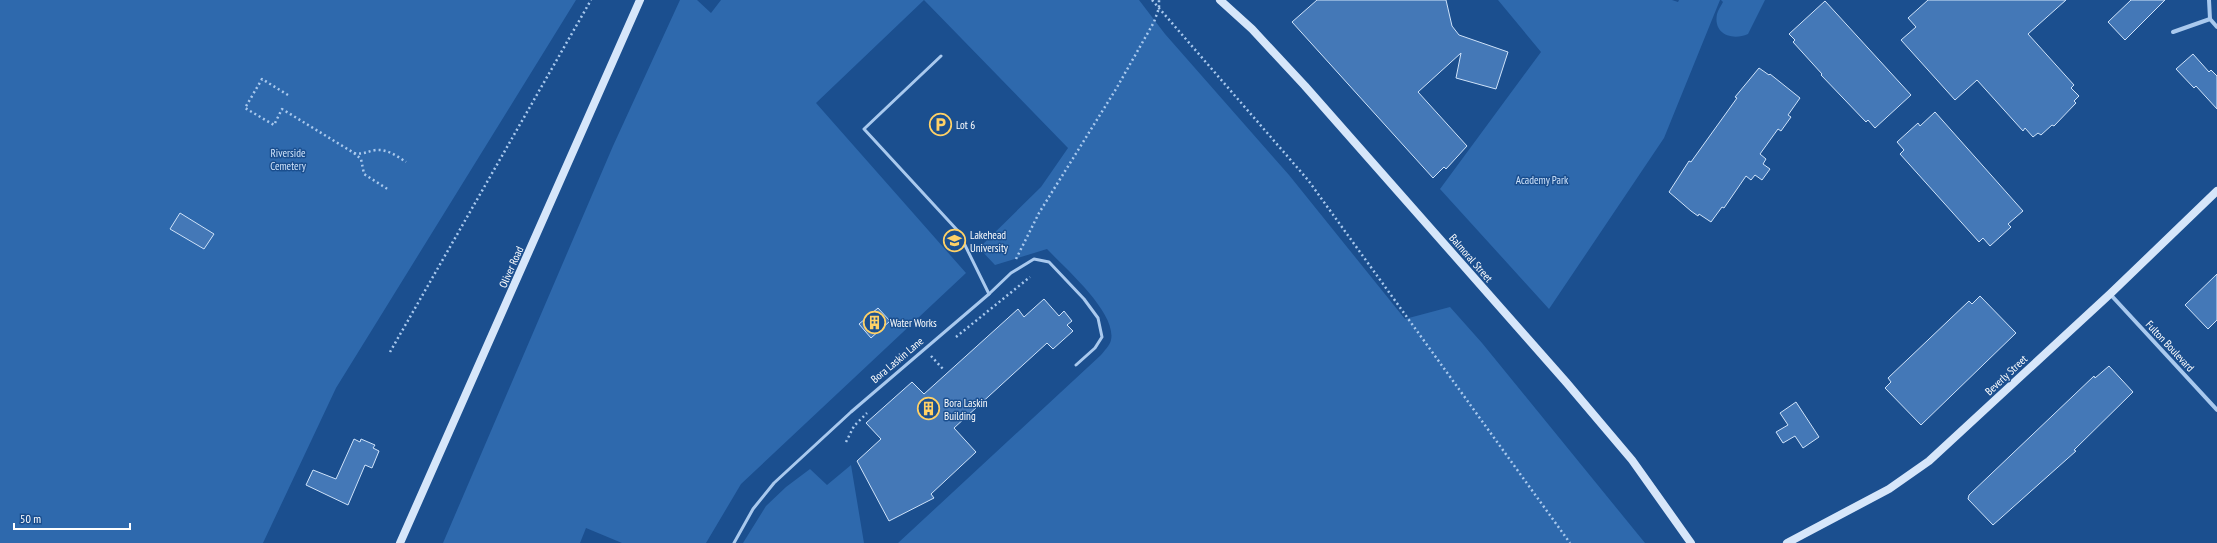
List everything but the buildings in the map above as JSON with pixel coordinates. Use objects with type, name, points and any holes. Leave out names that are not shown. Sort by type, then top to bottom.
[{"type":"main road","name":"Oliver Road","points":[[400,543],[640,0]]},
{"type":"main road","name":"Balmoral Street","points":[[1220,0],[1252,29],[1300,81],[1566,382],[1632,460],[1690,543]]},
{"type":"main road","name":"Beverly Street","points":[[1787,543],[1889,489],[1929,462],[2110,294],[2217,191]]},
{"type":"street","points":[[2209,0],[2210,19],[2217,27]]},
{"type":"street","points":[[2173,32],[2210,19]]},
{"type":"street","name":"Fulton Boulevard","points":[[2110,294],[2217,410]]},
{"type":"lane","points":[[941,56],[864,129],[958,231],[989,294]]},
{"type":"lane","name":"Bora Laskin Lane","points":[[734,543],[753,509],[774,483],[851,412],[989,294],[1011,273],[1034,259],[1049,262],[1084,299],[1098,318],[1102,337],[1095,348],[1076,366]]},
{"type":"path","points":[[390,352],[591,0]]},
{"type":"path","points":[[1152,0],[1308,180],[1570,543]]},
{"type":"path","points":[[1015,262],[1039,213],[1116,89],[1154,22],[1159,8],[1159,0]]},
{"type":"path","points":[[288,95],[262,79],[245,108],[274,125],[282,109],[354,153],[361,159],[364,174],[389,190]]},
{"type":"path","points":[[354,153],[362,154],[383,150],[406,162]]},
{"type":"path","points":[[950,341],[1030,276]]},
{"type":"path","points":[[1013,286],[1013,291]]},
{"type":"path","points":[[926,361],[938,351]]},
{"type":"path","points":[[931,356],[943,369]]},
{"type":"path","points":[[846,442],[854,426],[871,409]]},
{"type":"green space","name":"Riverside Cemetery","points":[[0,0],[576,0],[336,388],[263,543],[0,543]]},
{"type":"green space","points":[[680,0],[697,0],[711,13],[721,0],[924,0],[816,103],[966,273],[741,484],[706,543],[622,543],[586,528],[580,543],[443,543],[613,146]]},
{"type":"green space","points":[[924,0],[1139,0],[1165,34],[1289,175],[1405,319],[1450,307],[1482,343],[1645,543],[898,543],[1101,355],[1111,340],[1111,329],[1098,304],[1077,279],[1047,249],[995,265],[979,248],[1041,187],[1068,148]]},
{"type":"green space","name":"Academy Park","points":[[1498,0],[1672,0],[1678,2],[1679,0],[1720,0],[1664,138],[1549,309],[1440,189],[1541,52]]},
{"type":"green space","points":[[1721,0],[1765,0],[1748,34],[1736,37],[1725,34],[1718,27],[1717,14],[1723,2]]},
{"type":"green space","points":[[851,465],[864,543],[743,543],[766,506],[786,487],[810,469],[827,485]]},
{"type":"place","name":"Lot 6","points":[[941,125]]},
{"type":"place","name":"Lakehead University","points":[[954,241]]},
{"type":"place","name":"Water Works","points":[[874,323]]},
{"type":"place","name":"Bora Laskin Building","points":[[929,409]]}]
